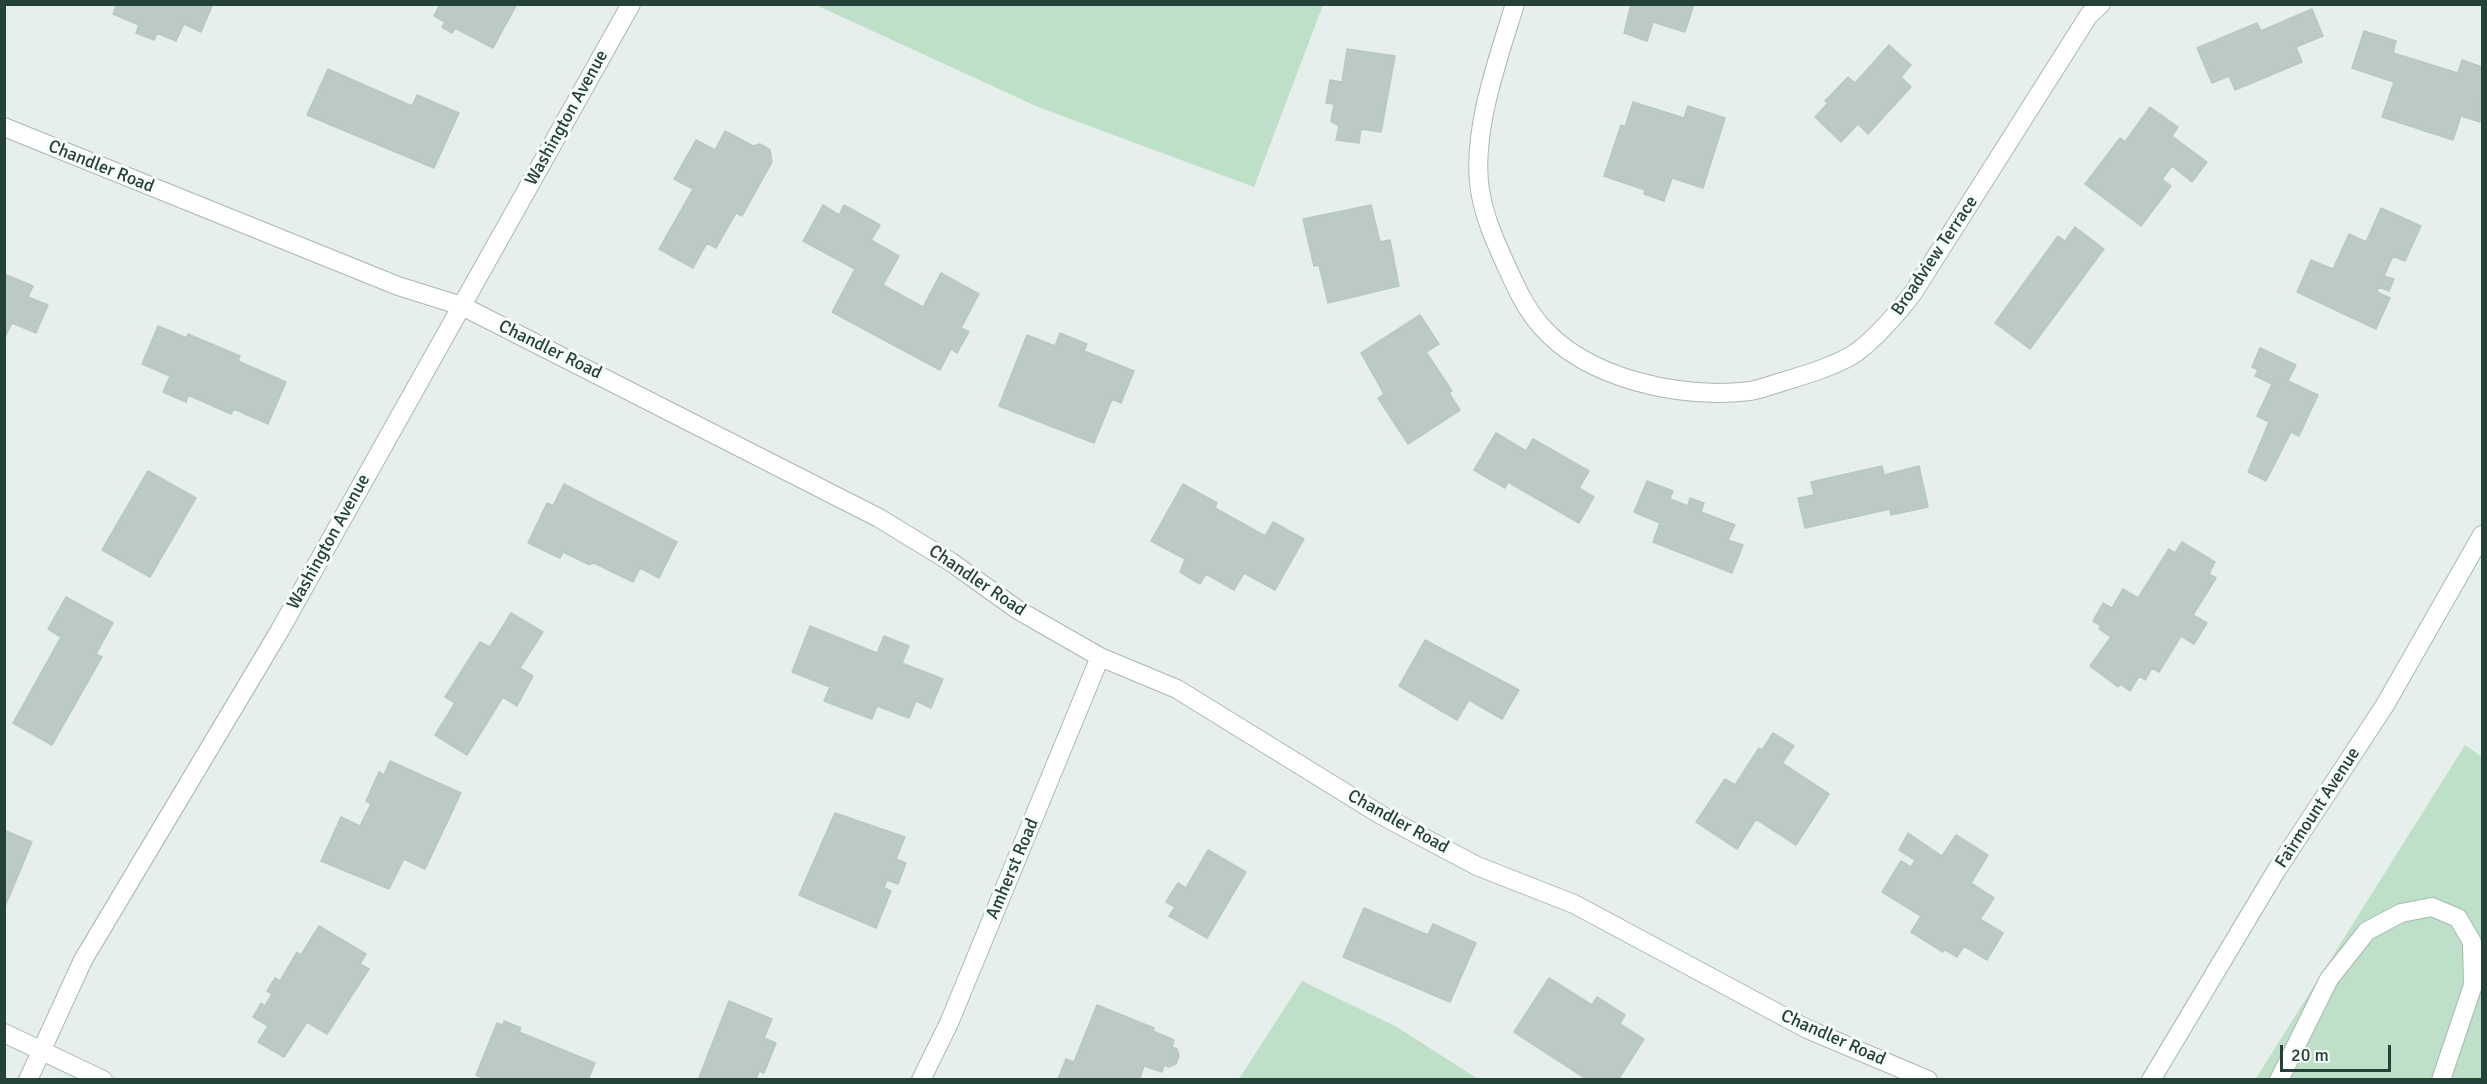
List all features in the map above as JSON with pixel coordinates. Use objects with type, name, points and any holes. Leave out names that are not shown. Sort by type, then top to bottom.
[{"type":"street","name":"Washington Avenue","points":[[28,1080],[83,960],[280,630],[631,4]]},
{"type":"street","name":"Broadview Terrace","points":[[1515,4],[1492,80],[1481,129],[1480,189],[1489,230],[1518,291],[1541,326],[1566,348],[1610,373],[1651,387],[1701,392],[1752,391],[1800,376],[1855,353],[1887,326],[1913,293],[2089,15],[2101,4]]},
{"type":"street","name":"Chandler Road","points":[[4,127],[398,286],[462,306],[879,518],[951,562],[1018,610],[1100,657],[1177,689],[1381,815],[1477,866],[1574,904],[1807,1029],[1928,1080]]},
{"type":"street","name":"Fairmount Avenue","points":[[2151,1080],[2276,871],[2385,705],[2482,536]]},
{"type":"street","name":"Amherst Road","points":[[921,1080],[949,1023],[1100,657]]},
{"type":"street","points":[[2279,1080],[2329,979],[2367,931],[2401,913],[2432,907],[2458,918],[2472,942],[2473,985],[2441,1080]]},
{"type":"street","points":[[4,1034],[43,1050],[103,1080]]},
{"type":"green space","points":[[816,5],[1323,5],[1254,187],[1038,107]]},
{"type":"green space","points":[[2465,745],[2482,757],[2482,1079],[2255,1080]]},
{"type":"green space","points":[[1302,981],[1397,1027],[1478,1079],[1239,1079]]},
{"type":"building","points":[[117,4],[213,4],[201,32],[184,24],[176,41],[157,33],[154,40],[136,33],[139,25],[113,14]]},
{"type":"building","points":[[440,4],[517,4],[493,48],[455,28],[452,33],[442,27],[445,22],[434,16]]},
{"type":"building","points":[[1631,4],[1694,4],[1685,32],[1653,22],[1647,41],[1624,33]]},
{"type":"building","points":[[2312,9],[2323,36],[2296,47],[2302,62],[2235,90],[2229,76],[2212,83],[2197,48],[2257,23],[2261,31]]},
{"type":"building","points":[[2364,31],[2396,41],[2393,53],[2458,73],[2462,60],[2482,67],[2480,122],[2461,116],[2453,140],[2382,117],[2394,82],[2352,68]]},
{"type":"building","points":[[1889,45],[1911,65],[1901,77],[1911,87],[1868,134],[1858,124],[1841,142],[1815,117],[1828,103],[1825,101],[1848,77],[1855,83]]},
{"type":"building","points":[[1347,49],[1395,56],[1381,132],[1361,129],[1359,143],[1336,140],[1339,126],[1331,121],[1334,104],[1326,103],[1330,80],[1342,82]]},
{"type":"building","points":[[328,69],[412,106],[417,95],[459,113],[434,168],[307,115]]},
{"type":"building","points":[[1633,102],[1684,118],[1688,106],[1725,118],[1703,188],[1672,178],[1664,201],[1644,194],[1645,190],[1604,176],[1621,125],[1625,127]]},
{"type":"building","points":[[2150,107],[2178,127],[2172,136],[2207,162],[2192,182],[2172,166],[2162,179],[2171,186],[2141,226],[2085,184],[2120,138],[2125,142]]},
{"type":"building","points":[[725,131],[753,146],[760,144],[770,150],[772,162],[742,216],[736,213],[716,248],[707,243],[693,268],[659,249],[693,189],[674,179],[696,140],[715,150]]},
{"type":"building","points":[[823,205],[839,215],[844,205],[880,225],[871,240],[899,256],[883,285],[923,307],[941,273],[979,294],[961,328],[969,332],[957,353],[951,349],[940,370],[832,312],[855,269],[803,241]]},
{"type":"building","points":[[1371,205],[1380,242],[1390,240],[1399,286],[1328,303],[1319,265],[1314,266],[1303,219]]},
{"type":"building","points":[[2381,208],[2421,226],[2405,261],[2393,256],[2384,276],[2394,279],[2389,291],[2379,287],[2377,292],[2390,298],[2376,329],[2297,292],[2311,260],[2333,269],[2349,234],[2366,242]]},
{"type":"building","points":[[2075,227],[2104,249],[2030,349],[1995,323],[2058,236],[2065,241]]},
{"type":"building","points":[[4,274],[33,286],[28,297],[48,305],[36,333],[12,323],[4,339]]},
{"type":"building","points":[[1420,315],[1439,344],[1426,352],[1452,391],[1449,393],[1460,410],[1408,444],[1378,398],[1384,394],[1361,353]]},
{"type":"building","points":[[158,326],[187,338],[188,334],[240,356],[238,361],[286,382],[268,424],[234,409],[231,414],[188,395],[186,402],[163,392],[170,376],[142,364]]},
{"type":"building","points":[[1060,333],[1087,344],[1084,351],[1134,371],[1121,403],[1112,399],[1094,443],[999,406],[1027,335],[1055,346]]},
{"type":"building","points":[[2260,348],[2296,365],[2288,381],[2318,395],[2299,436],[2291,432],[2266,481],[2248,472],[2269,422],[2257,416],[2272,384],[2255,376],[2258,370],[2252,367]]},
{"type":"building","points":[[1496,433],[1526,451],[1533,439],[1589,471],[1579,488],[1594,497],[1579,523],[1508,482],[1505,488],[1474,470]]},
{"type":"building","points":[[1882,466],[1884,475],[1919,466],[1928,507],[1891,515],[1890,509],[1805,528],[1798,498],[1814,495],[1811,482]]},
{"type":"building","points":[[148,471],[196,498],[150,577],[102,550]]},
{"type":"building","points":[[1647,481],[1673,491],[1670,499],[1688,506],[1690,498],[1704,503],[1701,512],[1735,525],[1728,540],[1743,545],[1732,573],[1653,542],[1660,523],[1634,512]]},
{"type":"building","points":[[564,484],[677,542],[659,578],[640,568],[633,582],[592,562],[590,565],[563,552],[560,558],[528,543],[547,503],[553,506]]},
{"type":"building","points":[[1183,484],[1217,503],[1215,508],[1265,536],[1273,522],[1304,539],[1275,590],[1244,573],[1234,590],[1206,574],[1200,584],[1180,572],[1185,559],[1151,541]]},
{"type":"building","points":[[2182,542],[2215,562],[2209,574],[2216,578],[2193,615],[2207,623],[2194,644],[2181,636],[2159,672],[2152,668],[2145,680],[2139,676],[2130,691],[2120,684],[2118,687],[2090,666],[2111,637],[2099,629],[2101,626],[2093,621],[2103,603],[2112,608],[2123,589],[2138,598],[2169,549],[2175,553]]},
{"type":"building","points":[[66,597],[113,623],[96,654],[102,657],[52,745],[13,723],[61,637],[48,629]]},
{"type":"building","points":[[511,613],[543,632],[520,668],[533,676],[517,706],[503,697],[467,755],[435,735],[455,703],[445,697],[480,642],[490,647]]},
{"type":"building","points":[[810,626],[877,653],[884,636],[909,646],[902,663],[943,679],[931,708],[916,701],[909,718],[877,706],[872,719],[824,701],[830,687],[792,672]]},
{"type":"building","points":[[1425,640],[1519,690],[1502,719],[1469,700],[1457,720],[1399,686]]},
{"type":"building","points":[[1773,733],[1794,746],[1782,763],[1829,794],[1796,845],[1756,819],[1737,849],[1696,822],[1725,779],[1735,785],[1759,748],[1762,750]]},
{"type":"building","points":[[390,761],[461,793],[425,869],[404,859],[389,889],[321,861],[341,817],[360,826],[371,804],[366,801],[379,772],[384,775]]},
{"type":"building","points":[[835,813],[905,837],[896,859],[906,863],[898,884],[887,880],[884,888],[891,891],[876,928],[799,895]]},
{"type":"building","points":[[4,830],[32,842],[4,909]]},
{"type":"building","points":[[1908,833],[1942,856],[1956,835],[1988,855],[1971,883],[1994,898],[1980,919],[2003,933],[1987,960],[1964,946],[1957,957],[1944,949],[1943,952],[1911,932],[1921,916],[1882,892],[1901,861],[1911,867],[1915,860],[1899,850]]},
{"type":"building","points":[[1208,850],[1246,872],[1207,938],[1169,916],[1175,907],[1166,902],[1178,883],[1186,888]]},
{"type":"building","points":[[1364,908],[1428,935],[1433,924],[1476,943],[1450,1002],[1343,957]]},
{"type":"building","points":[[319,926],[366,954],[360,964],[369,969],[327,1034],[307,1022],[284,1057],[258,1042],[268,1026],[253,1017],[261,1003],[265,1006],[272,994],[267,991],[275,978],[280,981],[297,952],[301,955]]},
{"type":"building","points":[[1549,978],[1592,1005],[1597,997],[1625,1015],[1620,1024],[1644,1039],[1618,1080],[1588,1080],[1514,1032]]},
{"type":"building","points":[[729,1001],[772,1019],[764,1038],[776,1043],[764,1073],[759,1071],[756,1080],[698,1080]]},
{"type":"building","points":[[1097,1005],[1154,1028],[1153,1031],[1174,1040],[1172,1047],[1177,1049],[1179,1056],[1176,1064],[1169,1067],[1164,1065],[1162,1072],[1144,1066],[1139,1080],[1058,1079],[1066,1059],[1074,1062]]},
{"type":"building","points":[[504,1021],[521,1028],[519,1032],[595,1063],[588,1080],[486,1080],[476,1075],[497,1023],[503,1025]]}]
